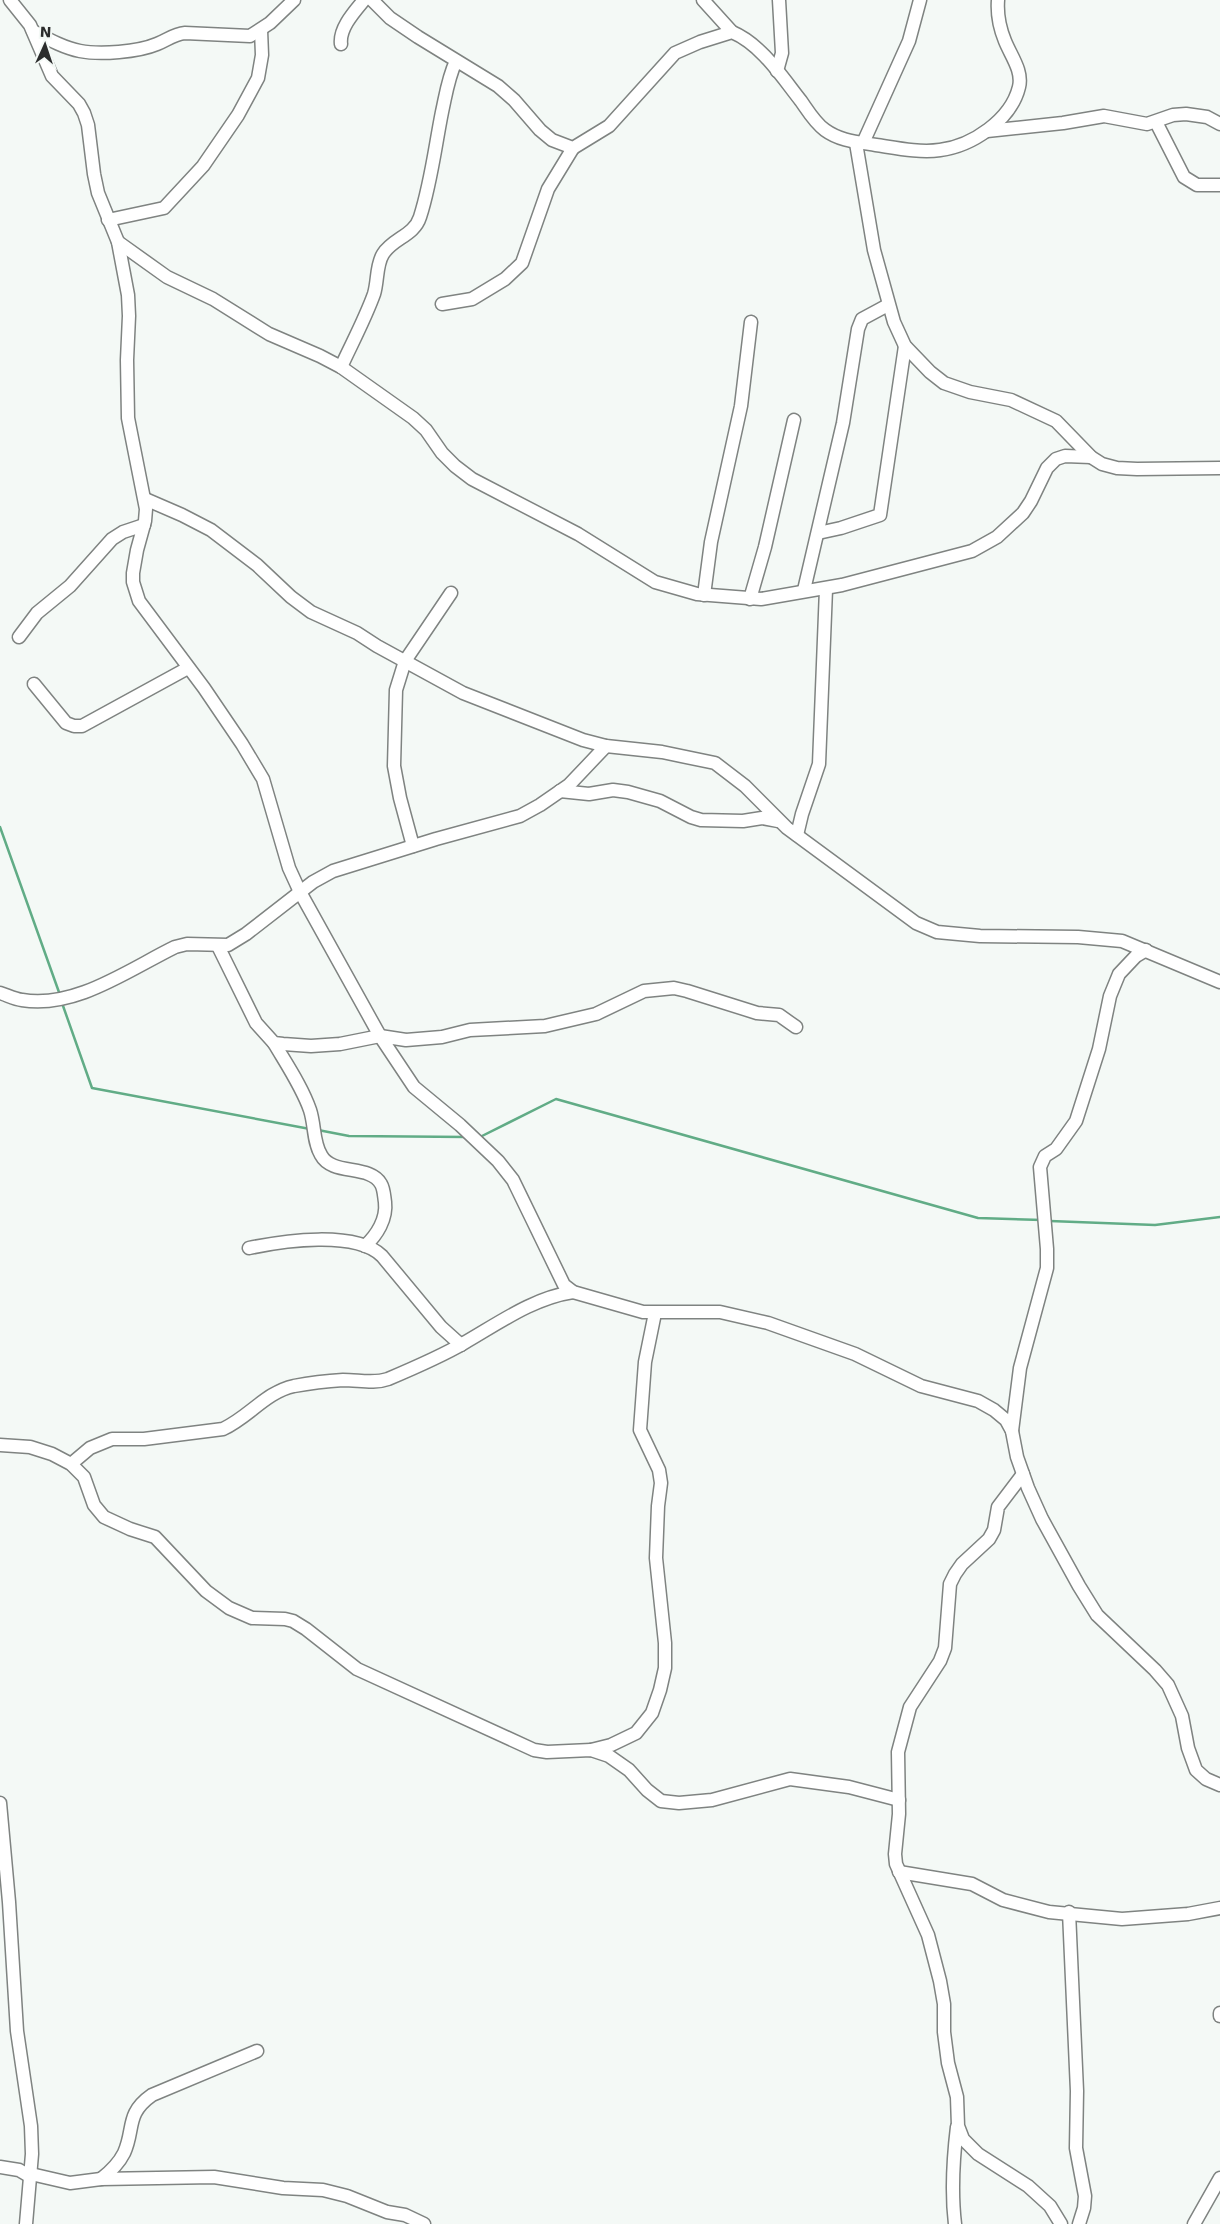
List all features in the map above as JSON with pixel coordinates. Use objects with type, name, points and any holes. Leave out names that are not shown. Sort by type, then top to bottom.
[{"type":"street","points":[[10,0],[33,31],[52,76],[71,94],[84,113],[88,124],[94,174],[108,220],[118,242],[128,295],[128,418],[145,500],[146,516],[133,573],[135,591],[144,610],[166,635],[242,744],[263,779],[289,868],[300,892],[380,1036],[414,1087],[453,1118],[498,1161],[513,1180],[564,1285],[573,1292],[616,1306],[643,1312],[720,1312],[785,1329],[855,1354],[921,1386],[978,1401],[1006,1420],[1012,1431],[1017,1457],[1023,1474],[1042,1519],[1079,1586],[1097,1615],[1156,1670],[1168,1685],[1182,1716],[1188,1748],[1196,1770],[1206,1779],[1220,1785]]},
{"type":"street","points":[[33,31],[78,51],[98,52],[142,48],[185,33],[243,37],[261,30],[294,0]]},
{"type":"street","points":[[341,44],[344,30],[364,0]]},
{"type":"street","points":[[372,0],[390,18],[498,86],[552,140],[573,148]]},
{"type":"street","points":[[703,0],[732,32],[749,41],[777,71],[822,128],[842,139],[860,143],[939,151],[960,146],[987,131],[1000,119],[1014,100],[1019,86],[1017,68],[1002,32],[998,0]]},
{"type":"street","points":[[777,71],[782,53],[780,0]]},
{"type":"street","points":[[920,0],[910,41],[860,143],[874,250],[888,305],[905,346],[930,372],[944,383],[970,392],[1010,400],[1056,421],[1091,457],[1102,464],[1117,468],[1220,468]]},
{"type":"street","points":[[108,220],[164,208],[203,166],[238,115],[258,78],[262,61],[261,30]]},
{"type":"street","points":[[442,304],[472,299],[505,279],[522,263],[548,189],[573,148],[609,126],[675,53],[700,42],[732,32]]},
{"type":"street","points":[[341,367],[374,295],[378,281],[378,267],[383,254],[392,244],[415,228],[420,218],[431,171],[448,77],[456,61]]},
{"type":"street","points":[[987,131],[1062,123],[1104,116],[1147,124],[1173,115],[1186,114],[1207,117],[1220,124]]},
{"type":"street","points":[[1156,122],[1184,176],[1198,185],[1220,185]]},
{"type":"street","points":[[118,242],[167,277],[213,299],[269,334],[341,367],[413,418],[426,430],[454,466],[472,479],[578,534],[655,582],[704,595],[761,599],[804,590],[826,589],[972,551],[997,537],[1023,513],[1047,468],[1056,459],[1065,456],[1091,457]]},
{"type":"street","points":[[804,590],[842,423],[858,329],[862,318],[888,305]]},
{"type":"street","points":[[704,595],[711,542],[739,418],[750,322]]},
{"type":"street","points":[[818,533],[841,528],[880,515],[905,346]]},
{"type":"street","points":[[750,599],[765,547],[794,420]]},
{"type":"street","points":[[145,500],[182,515],[210,530],[257,565],[291,597],[311,612],[357,633],[376,646],[463,693],[564,734],[606,746],[670,754],[715,763],[745,786],[778,821],[916,924],[937,932],[980,936],[1078,937],[1122,941],[1220,982]]},
{"type":"street","points":[[19,637],[36,613],[70,586],[112,539],[122,532],[144,525]]},
{"type":"street","points":[[797,835],[819,764],[826,589]]},
{"type":"street","points":[[413,846],[400,798],[394,766],[396,690],[405,661],[451,593]]},
{"type":"street","points":[[34,684],[66,723],[82,726],[188,668]]},
{"type":"street","points":[[0,993],[14,998],[44,1002],[61,1000],[94,987],[175,947],[187,944],[228,945],[246,934],[320,877],[333,871],[520,816],[560,792],[606,746]]},
{"type":"street","points":[[560,792],[589,794],[619,790],[660,801],[701,820],[743,821],[762,818],[778,821]]},
{"type":"street","points":[[218,946],[256,1022],[274,1043],[306,1098],[322,1157],[331,1164],[375,1178],[383,1186],[385,1207],[383,1221],[371,1241],[365,1246]]},
{"type":"street","points":[[1012,1431],[1020,1368],[1047,1268],[1040,1167],[1045,1156],[1056,1148],[1076,1121],[1099,1049],[1110,996],[1118,974],[1136,956],[1146,950]]},
{"type":"street","points":[[274,1043],[311,1046],[340,1044],[380,1036],[406,1040],[442,1037],[470,1030],[545,1026],[596,1014],[644,991],[674,988],[687,990],[757,1013],[779,1015],[796,1026]]},
{"type":"street","points":[[0,1002],[14,998]]},
{"type":"street","points":[[249,1248],[304,1239],[336,1241],[376,1250],[440,1327],[461,1345]]},
{"type":"street","points":[[71,1464],[90,1448],[112,1439],[144,1439],[223,1429],[278,1391],[295,1386],[342,1380],[381,1381],[438,1357],[520,1310],[546,1298],[573,1292]]},
{"type":"street","points":[[0,1445],[30,1447],[52,1454],[71,1464],[84,1477],[94,1505],[104,1517],[130,1530],[155,1537],[206,1591],[229,1608],[252,1618],[285,1618],[293,1621],[306,1628],[357,1669],[534,1750],[547,1752],[591,1750],[611,1745],[636,1733],[652,1713],[665,1668],[665,1643],[656,1558],[661,1483],[659,1470],[640,1430],[645,1362],[655,1313]]},
{"type":"street","points":[[955,2224],[952,2179],[958,2126],[957,2097],[948,2063],[944,2032],[944,2004],[940,1982],[928,1935],[899,1872],[895,1854],[899,1800],[898,1760],[910,1707],[940,1661],[945,1648],[950,1584],[962,1564],[989,1539],[994,1530],[998,1507],[1023,1474]]},
{"type":"street","points":[[591,1750],[609,1756],[629,1770],[647,1790],[661,1801],[679,1803],[712,1800],[790,1780],[849,1787],[899,1800]]},
{"type":"street","points":[[0,1803],[10,1902],[17,2031],[30,2126],[31,2176],[26,2224]]},
{"type":"street","points":[[899,1872],[972,1884],[1003,1900],[1049,1912],[1069,1912],[1122,1919],[1188,1914],[1220,1908]]},
{"type":"street","points":[[1069,1912],[1076,2091],[1076,2148],[1084,2196],[1084,2208],[1079,2224]]},
{"type":"street","points":[[101,2179],[110,2172],[123,2154],[133,2116],[140,2103],[152,2095],[256,2051]]},
{"type":"street","points":[[958,2126],[970,2148],[1028,2186],[1050,2206],[1061,2224]]},
{"type":"street","points":[[0,2167],[19,2170],[31,2176],[70,2183],[101,2179],[214,2177],[283,2188],[324,2190],[347,2196],[387,2212],[404,2215],[424,2224]]},
{"type":"street","points":[[1194,2224],[1220,2178]]},
{"type":"waterway","points":[[0,827],[60,995]]},
{"type":"waterway","points":[[62,1003],[92,1088],[310,1129]]},
{"type":"waterway","points":[[480,1137],[556,1099],[978,1218],[1042,1220]]},
{"type":"waterway","points":[[318,1130],[349,1136],[467,1137]]},
{"type":"waterway","points":[[1050,1221],[1155,1225],[1220,1217]]}]
